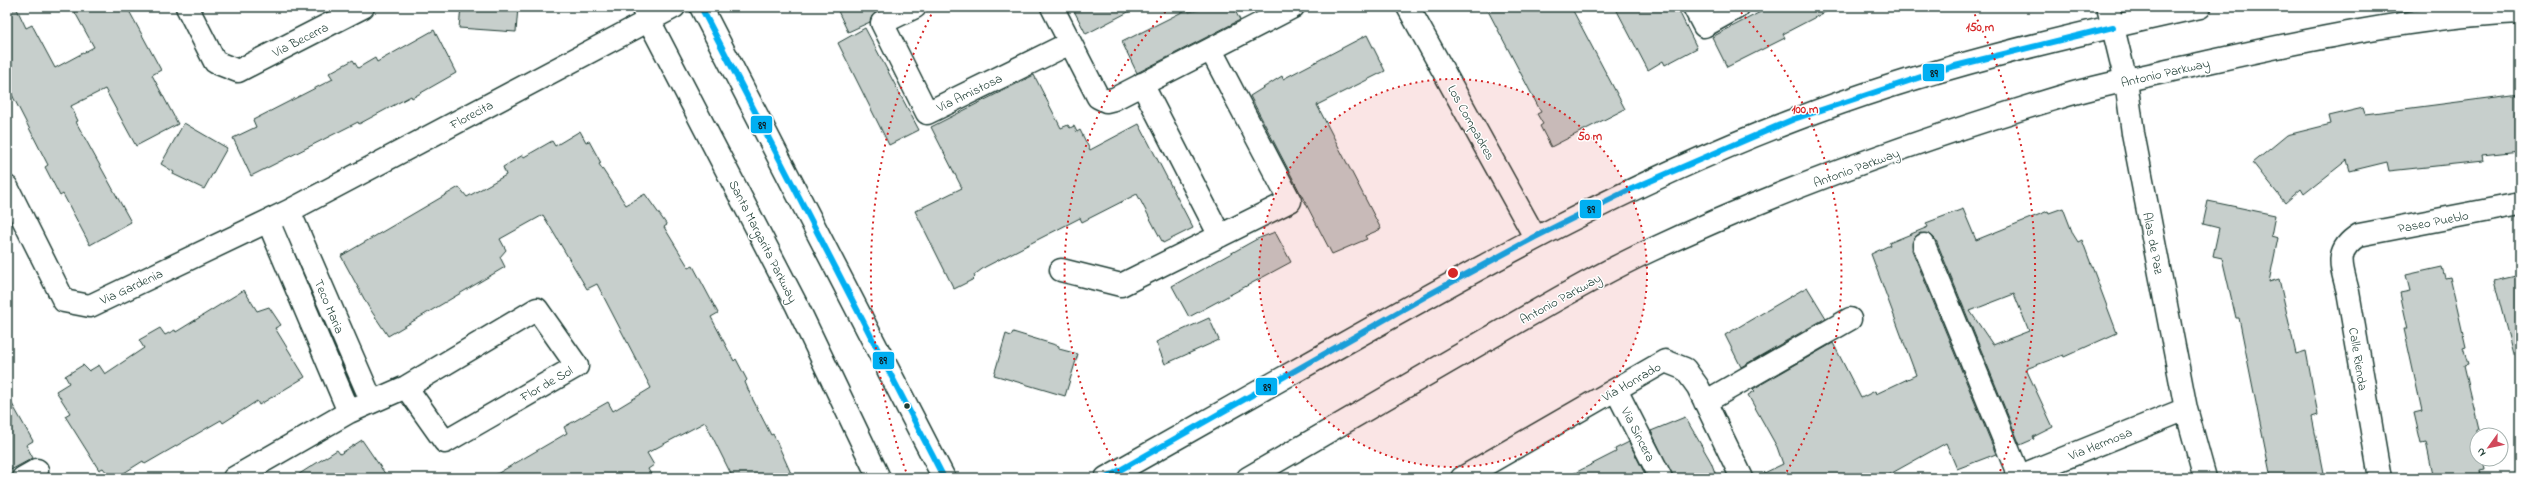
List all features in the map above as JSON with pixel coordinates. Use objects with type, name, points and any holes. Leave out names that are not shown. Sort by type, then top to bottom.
[{"type":"street","name":"Via Becerra","points":[[186,7],[215,62],[238,71],[363,7]]},
{"type":"street","name":"Florecita","points":[[268,221],[289,211],[645,13],[674,7]]},
{"type":"street","points":[[701,7],[944,478]]},
{"type":"street","name":"Via Amistosa","points":[[915,7],[882,23],[927,113],[1070,43]]},
{"type":"street","points":[[1052,7],[1098,96],[1106,101],[1211,50],[1293,7]]},
{"type":"street","name":"Los Compadres","points":[[1408,7],[1535,237]]},
{"type":"street","points":[[1694,7],[1704,26],[1738,7]]},
{"type":"street","points":[[1106,478],[1535,237],[1627,191],[1794,119],[1951,67],[2110,17],[2200,7]]},
{"type":"street","name":"Antonio Parkway","points":[[1248,478],[1578,287],[1647,252],[1745,209],[1967,127],[2071,94],[2280,46],[2367,30],[2479,14],[2520,12]]},
{"type":"street","name":"Santa Margarita Parkway","points":[[645,13],[797,306],[879,478]]},
{"type":"street","name":"Alas de Paz","points":[[2110,17],[2126,81],[2133,133],[2186,409],[2205,478]]},
{"type":"street","points":[[1061,270],[1121,285],[1290,201],[1211,50]]},
{"type":"street","points":[[1142,84],[1220,236]]},
{"type":"street","name":"Via Gardenia","points":[[7,187],[64,301],[90,306],[268,221]]},
{"type":"street","name":"Paseo Pueblo","points":[[2347,242],[2359,235],[2520,204]]},
{"type":"street","name":"Teco Maria","points":[[289,211],[372,402]]},
{"type":"street","name":"Teco Maria","points":[[268,221],[349,412]]},
{"type":"street","name":"Calle Rienda","points":[[2347,242],[2342,250],[2341,262],[2348,292],[2380,478]]},
{"type":"street","points":[[1924,245],[2017,477]]},
{"type":"street","name":"Flor de Sol","points":[[234,478],[349,412],[406,387],[537,309],[577,366],[445,442],[406,387]]},
{"type":"street","points":[[1742,478],[1705,402],[1850,319]]},
{"type":"street","name":"Via Honrado","points":[[1462,478],[1665,361],[1685,369],[1705,402]]},
{"type":"street","name":"Via Sincera","points":[[1616,390],[1661,478]]},
{"type":"street","name":"Via Hermosa","points":[[2017,477],[2186,409]]},
{"type":"building","points":[[7,7],[16,7],[26,28],[32,25],[55,68],[94,47],[72,7],[127,7],[161,70],[152,75],[178,124],[136,146],[105,89],[71,106],[78,121],[76,122],[131,222],[90,245],[63,194],[60,196],[45,167],[48,165],[7,85]]},
{"type":"building","points":[[461,7],[518,7],[516,32],[459,28]]},
{"type":"building","points":[[836,7],[886,7],[872,16],[870,22],[848,32]]},
{"type":"building","points":[[1072,7],[1138,7],[1086,34]]},
{"type":"building","points":[[1211,7],[1233,7],[1240,20],[1137,73],[1122,42],[1188,9],[1189,12]]},
{"type":"building","points":[[1486,7],[1571,7],[1625,109],[1551,147],[1540,126],[1543,124],[1537,114],[1541,112]]},
{"type":"building","points":[[1615,7],[1677,7],[1697,48],[1665,65],[1663,61],[1648,70]]},
{"type":"building","points":[[1770,7],[1835,7],[1783,34],[1785,38],[1727,67],[1712,37]]},
{"type":"building","points":[[865,28],[919,130],[889,145],[838,43]]},
{"type":"building","points":[[434,30],[456,73],[412,98],[411,96],[359,124],[358,122],[251,176],[233,138],[256,127],[253,120],[333,79],[329,73],[353,60],[358,68],[375,58],[377,62]]},
{"type":"building","points":[[1367,35],[1385,71],[1317,105],[1381,229],[1365,236],[1367,239],[1332,254],[1250,96],[1282,76],[1283,79]]},
{"type":"building","points":[[1034,75],[1061,128],[1068,125],[1070,128],[1074,126],[1077,132],[1080,130],[1090,150],[1139,124],[1193,228],[1163,243],[1137,194],[1082,222],[1080,218],[985,267],[974,275],[975,277],[972,280],[954,289],[915,211],[962,188],[931,127]]},
{"type":"building","points":[[2520,94],[2520,151],[2482,155],[2483,161],[2389,171],[2387,162],[2350,171],[2347,160],[2304,194],[2301,189],[2285,203],[2253,163],[2287,135],[2331,124],[2329,116],[2363,108],[2365,114]]},
{"type":"building","points":[[184,123],[227,148],[204,189],[173,174],[174,172],[161,164]]},
{"type":"building","points":[[580,131],[586,142],[589,141],[601,163],[599,164],[626,205],[645,194],[667,225],[664,227],[689,268],[693,266],[718,313],[711,317],[734,361],[736,359],[747,380],[745,382],[750,394],[771,435],[773,434],[793,478],[733,478],[705,422],[647,453],[654,465],[648,469],[653,478],[490,478],[567,433],[564,427],[608,402],[613,411],[651,388],[597,284],[587,289],[543,215],[500,239],[506,250],[500,257],[505,267],[388,336],[368,306],[341,256],[459,187],[467,197],[506,175],[503,167],[523,155],[524,157],[552,141],[555,146]]},
{"type":"building","points":[[2208,201],[2275,215],[2271,236],[2278,238],[2269,282],[2279,279],[2296,354],[2306,351],[2318,415],[2312,417],[2324,478],[2271,478],[2239,318],[2236,318],[2222,258],[2213,256],[2219,228],[2203,224]]},
{"type":"building","points":[[2063,208],[2073,234],[2078,242],[2082,240],[2117,333],[2064,357],[2063,355],[2026,369],[2053,427],[2033,437],[2034,439],[2020,445],[1936,240],[1931,235],[1920,233],[1914,238],[1912,250],[1996,454],[1957,469],[1946,443],[1883,478],[1754,478],[1783,464],[1777,447],[1748,395],[1755,391],[1753,389],[1833,343],[1861,398],[1875,391],[1876,394],[1916,375],[1871,254],[1890,245],[1889,243],[1928,227],[1926,223],[1963,209],[1976,240],[2048,211],[2049,213]],"holes":[[[2014,294],[2029,331],[1993,345],[1970,311]]]},
{"type":"building","points":[[1275,232],[1291,262],[1189,317],[1172,286],[1257,239]]},
{"type":"building","points":[[2442,267],[2445,278],[2450,277],[2466,347],[2463,348],[2468,364],[2464,365],[2479,427],[2469,427],[2469,467],[2484,467],[2485,470],[2480,471],[2482,478],[2442,478],[2441,474],[2433,475],[2426,442],[2421,443],[2414,413],[2422,411],[2404,329],[2408,329],[2400,293],[2410,291],[2406,275]]},
{"type":"building","points":[[2520,275],[2520,353],[2513,354],[2494,281]]},
{"type":"building","points":[[1807,287],[1826,318],[1741,367],[1725,335]]},
{"type":"building","points":[[244,290],[257,311],[269,307],[281,325],[275,328],[305,377],[259,405],[257,401],[223,423],[221,420],[145,464],[143,461],[116,478],[111,478],[103,468],[99,470],[65,416],[70,413],[56,391],[69,383],[65,376],[83,365],[89,371],[99,365],[105,374],[144,348],[139,340],[160,328],[165,335],[175,330],[176,332]]},
{"type":"building","points":[[1209,318],[1219,340],[1165,364],[1156,342]]},
{"type":"building","points":[[1013,332],[1059,346],[1059,349],[1078,354],[1065,396],[994,375],[1006,334],[1011,336]]},
{"type":"building","points":[[7,395],[33,441],[26,445],[33,458],[7,472]]},
{"type":"building","points":[[1685,417],[1711,462],[1717,478],[1673,478],[1651,431]]},
{"type":"building","points":[[362,440],[388,478],[293,478],[337,450],[340,454]]},
{"type":"building","points":[[1629,442],[1647,478],[1565,478],[1616,452],[1615,449]]},
{"type":"transit line","name":"89","points":[[701,7],[944,478]]},
{"type":"transit line","name":"89","points":[[1106,478],[1428,295],[1535,237],[1627,191],[1794,119],[1951,67],[2113,27]]}]
